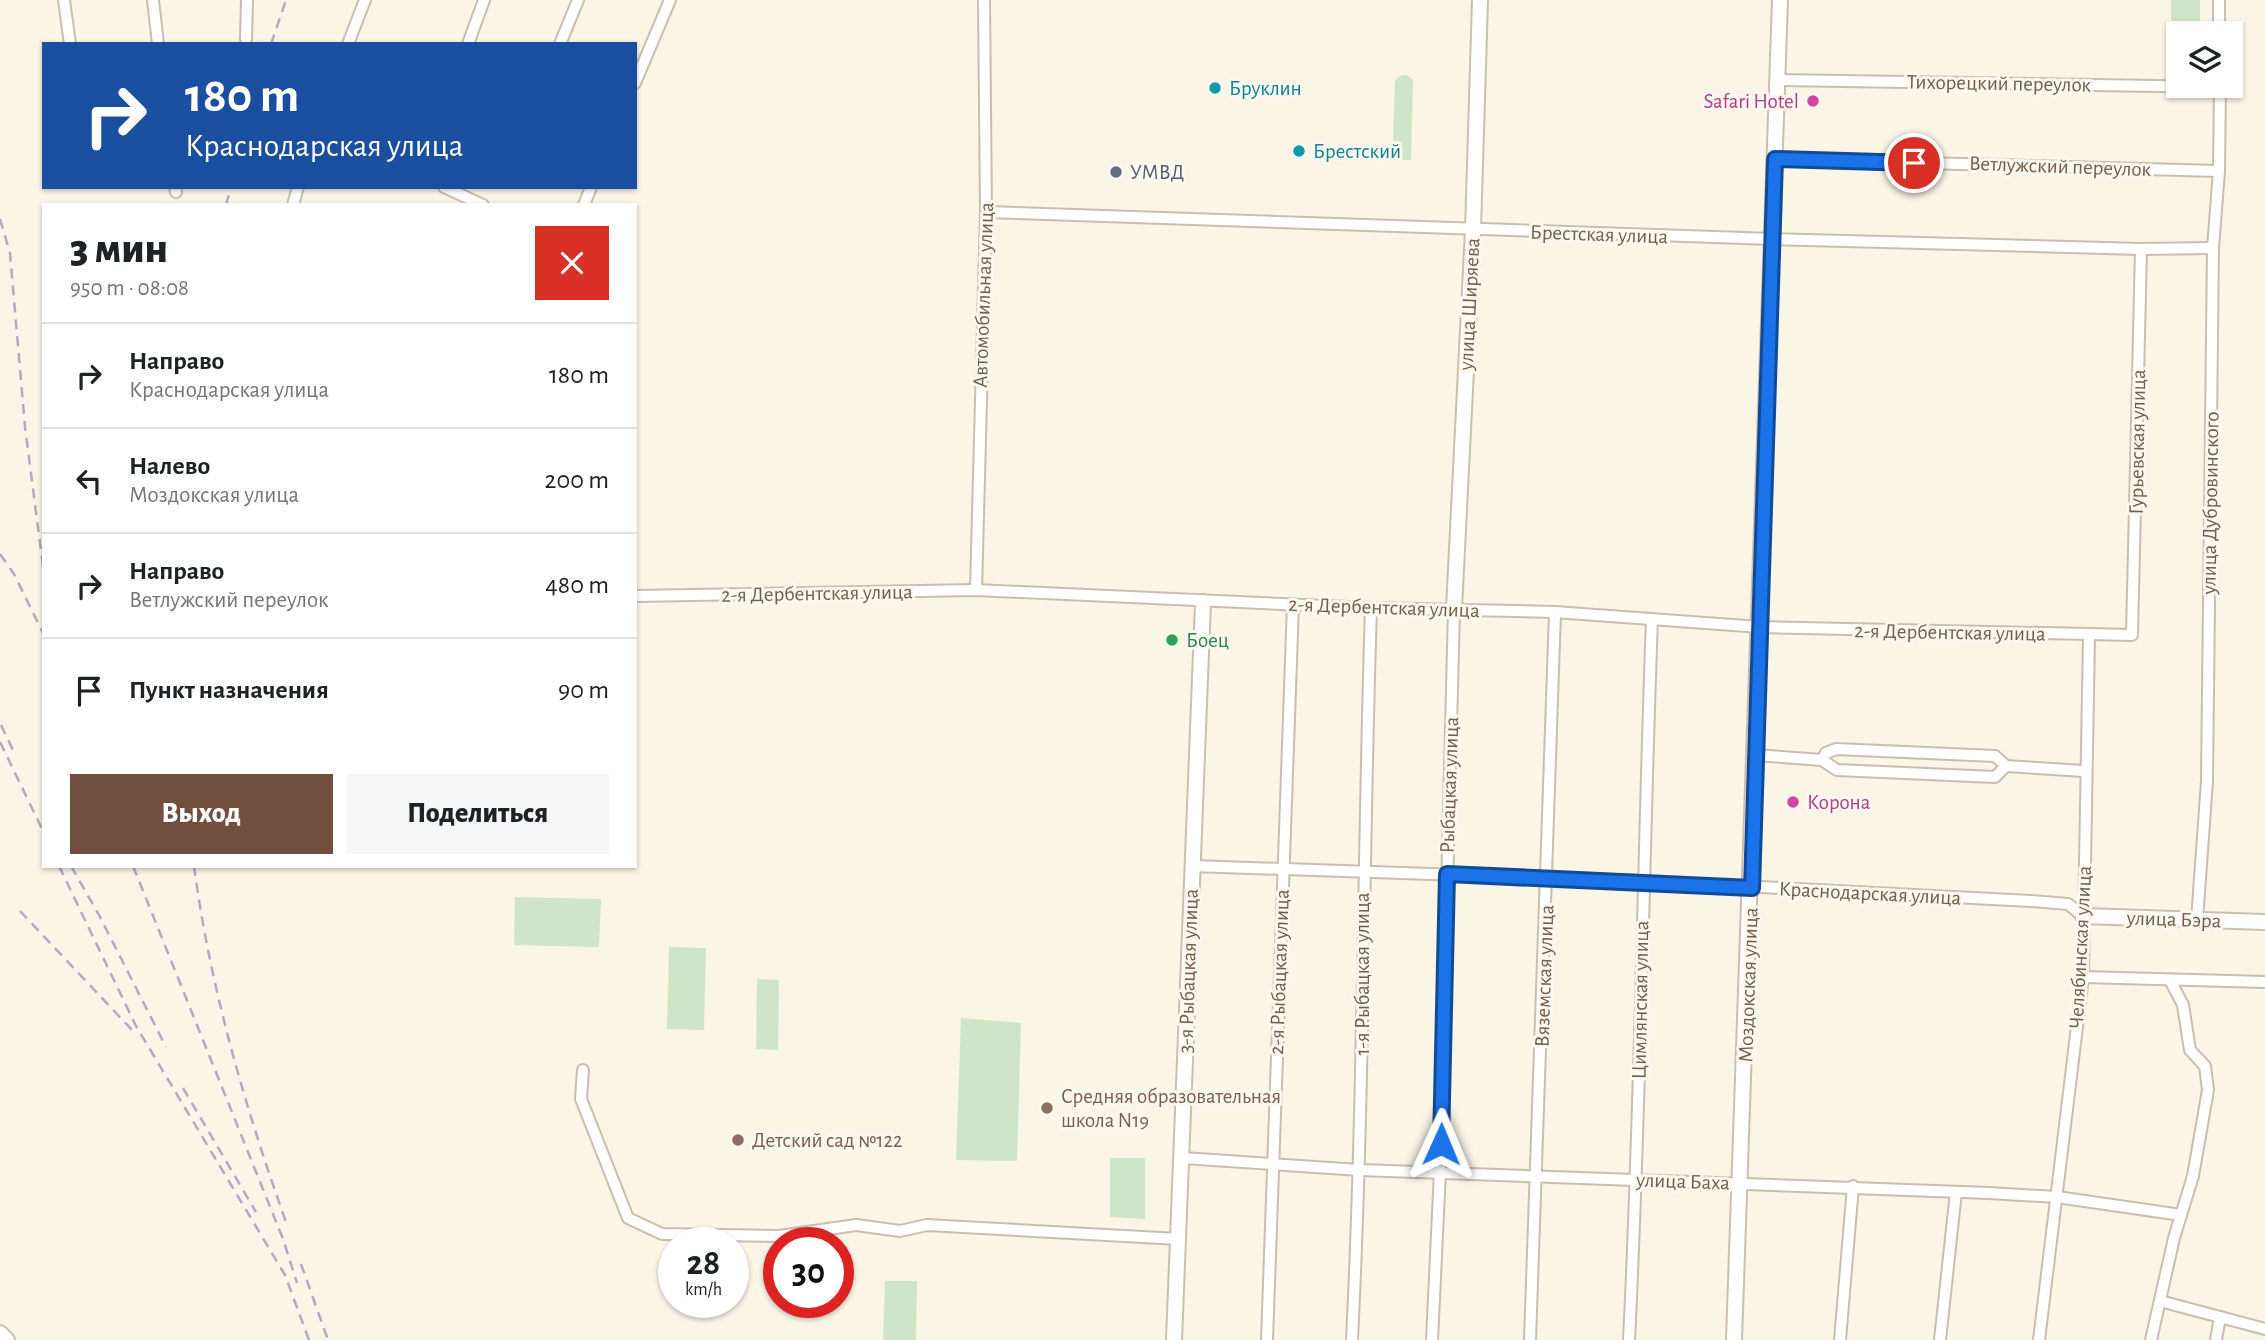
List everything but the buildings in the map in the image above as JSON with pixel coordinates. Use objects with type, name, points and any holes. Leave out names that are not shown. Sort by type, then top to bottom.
[{"type":"main road","name":"улица Ширяева","points":[[1454,609],[1473,230],[1480,0]]},
{"type":"main road","name":"Моздокская улица","points":[[1734,1340],[1752,888],[1780,0]]},
{"type":"main road","name":"3-я Рыбацкая улица","points":[[1174,1340],[1203,602]]},
{"type":"main road","name":"улица Бэра","points":[[2083,916],[2265,922]]},
{"type":"main road","points":[[0,1333],[7,1340]]},
{"type":"street","points":[[64,0],[70,42]]},
{"type":"street","points":[[153,0],[158,42]]},
{"type":"street","points":[[246,39],[247,0]]},
{"type":"street","points":[[349,42],[365,0]]},
{"type":"street","points":[[469,42],[484,0]]},
{"type":"street","points":[[561,42],[578,0]]},
{"type":"street","points":[[637,78],[670,0]]},
{"type":"street","name":"Автомобильная улица","points":[[976,590],[986,212],[984,0]]},
{"type":"street","points":[[2219,0],[2219,21]]},
{"type":"street","name":"Тихорецкий переулок","points":[[1778,80],[2166,86]]},
{"type":"street","name":"улица Дубровинского","points":[[2197,920],[2207,781],[2213,248],[2219,171],[2220,98]]},
{"type":"street","name":"Ветлужский переулок","points":[[1775,159],[2219,171]]},
{"type":"street","points":[[448,189],[479,203]]},
{"type":"street","name":"Брестская улица","points":[[986,212],[1773,239],[2141,249],[2213,248]]},
{"type":"street","name":"Гурьевская улица","points":[[2132,635],[2141,249]]},
{"type":"street","name":"2-я Дербентская улица","points":[[637,596],[976,590],[1203,602],[1555,612],[1760,628],[2132,635]]},
{"type":"street","name":"2-я Рыбацкая улица","points":[[1266,1340],[1293,604]]},
{"type":"street","name":"1-я Рыбацкая улица","points":[[1352,1340],[1360,1170],[1363,872],[1371,608]]},
{"type":"street","name":"Рыбацкая улица","points":[[1432,1340],[1440,1171],[1454,609]]},
{"type":"street","name":"Вяземская улица","points":[[1530,1340],[1555,612]]},
{"type":"street","name":"Цимлянская улица","points":[[1629,1340],[1637,1180],[1642,881],[1652,619]]},
{"type":"street","name":"Челябинская улица","points":[[2039,1340],[2083,977],[2084,771],[2089,636]]},
{"type":"street","points":[[1822,760],[1826,753],[1836,749],[1995,756],[2006,766],[2084,771]]},
{"type":"street","points":[[1756,755],[1822,760],[1837,770],[1995,777],[2006,766]]},
{"type":"street","name":"Краснодарская улица","points":[[1192,866],[1547,877],[2031,901],[2068,904],[2083,916]]},
{"type":"street","points":[[2083,977],[2265,982]]},
{"type":"street","points":[[2151,1340],[2193,1176],[2208,1090],[2205,1066],[2190,1049],[2182,1005],[2170,980]]},
{"type":"street","points":[[583,1070],[581,1100],[628,1218],[662,1234],[779,1236],[856,1225],[900,1231],[927,1224],[1179,1239]]},
{"type":"street","name":"улица Баха","points":[[1183,1158],[1360,1170],[1853,1186],[2057,1197],[2181,1215]]},
{"type":"street","points":[[1840,1340],[1853,1186]]},
{"type":"street","points":[[1940,1340],[1956,1192]]},
{"type":"street","points":[[2160,1301],[2265,1329]]},
{"type":"street","points":[[2216,1340],[2220,1317]]},
{"type":"green space","points":[[2171,0],[2200,0],[2200,21],[2171,21]]},
{"type":"green space","points":[[1407,75],[1413,80],[1411,160],[1398,160],[1398,144],[1393,144],[1395,81],[1399,76]]},
{"type":"green space","points":[[515,897],[601,899],[599,947],[514,945]]},
{"type":"green space","points":[[669,947],[706,948],[704,1030],[667,1029]]},
{"type":"green space","points":[[757,979],[779,980],[778,1050],[756,1049]]},
{"type":"green space","points":[[961,1018],[1021,1023],[1017,1161],[956,1160]]},
{"type":"green space","points":[[1110,1158],[1145,1158],[1145,1219],[1110,1217]]},
{"type":"green space","points":[[885,1281],[917,1281],[916,1340],[883,1340]]},
{"type":"railway","points":[[272,42],[286,0]]},
{"type":"railway","points":[[227,203],[230,189]]},
{"type":"railway","points":[[0,219],[10,253],[25,427],[42,559]]},
{"type":"railway","points":[[0,554],[14,574],[42,631]]},
{"type":"railway","points":[[1,725],[13,750]]},
{"type":"railway","points":[[0,742],[42,829]]},
{"type":"railway","points":[[60,868],[136,1026],[285,1275],[309,1340]]},
{"type":"railway","points":[[72,868],[166,1047]]},
{"type":"railway","points":[[134,868],[283,1239],[297,1283]]},
{"type":"railway","points":[[194,868],[219,1001],[243,1091],[286,1222]]},
{"type":"railway","points":[[20,911],[133,1031]]},
{"type":"railway","points":[[183,1088],[256,1212]]},
{"type":"railway","points":[[301,1264],[328,1340]]},
{"type":"place","name":"Бруклин","points":[[1215,88]]},
{"type":"place","name":"Safari Hotel","points":[[1813,101]]},
{"type":"place","name":"Брестский","points":[[1299,151]]},
{"type":"place","name":"УМВД","points":[[1116,172]]},
{"type":"place","name":"Боец","points":[[1172,640]]},
{"type":"place","name":"Корона","points":[[1793,802]]},
{"type":"place","name":"Средняя образовательная школа N19","points":[[1047,1108]]},
{"type":"place","name":"Детский сад №122","points":[[738,1140]]},
{"type":"route","points":[[1441,1144],[1447,874],[1752,888],[1775,159],[1914,163]]}]
